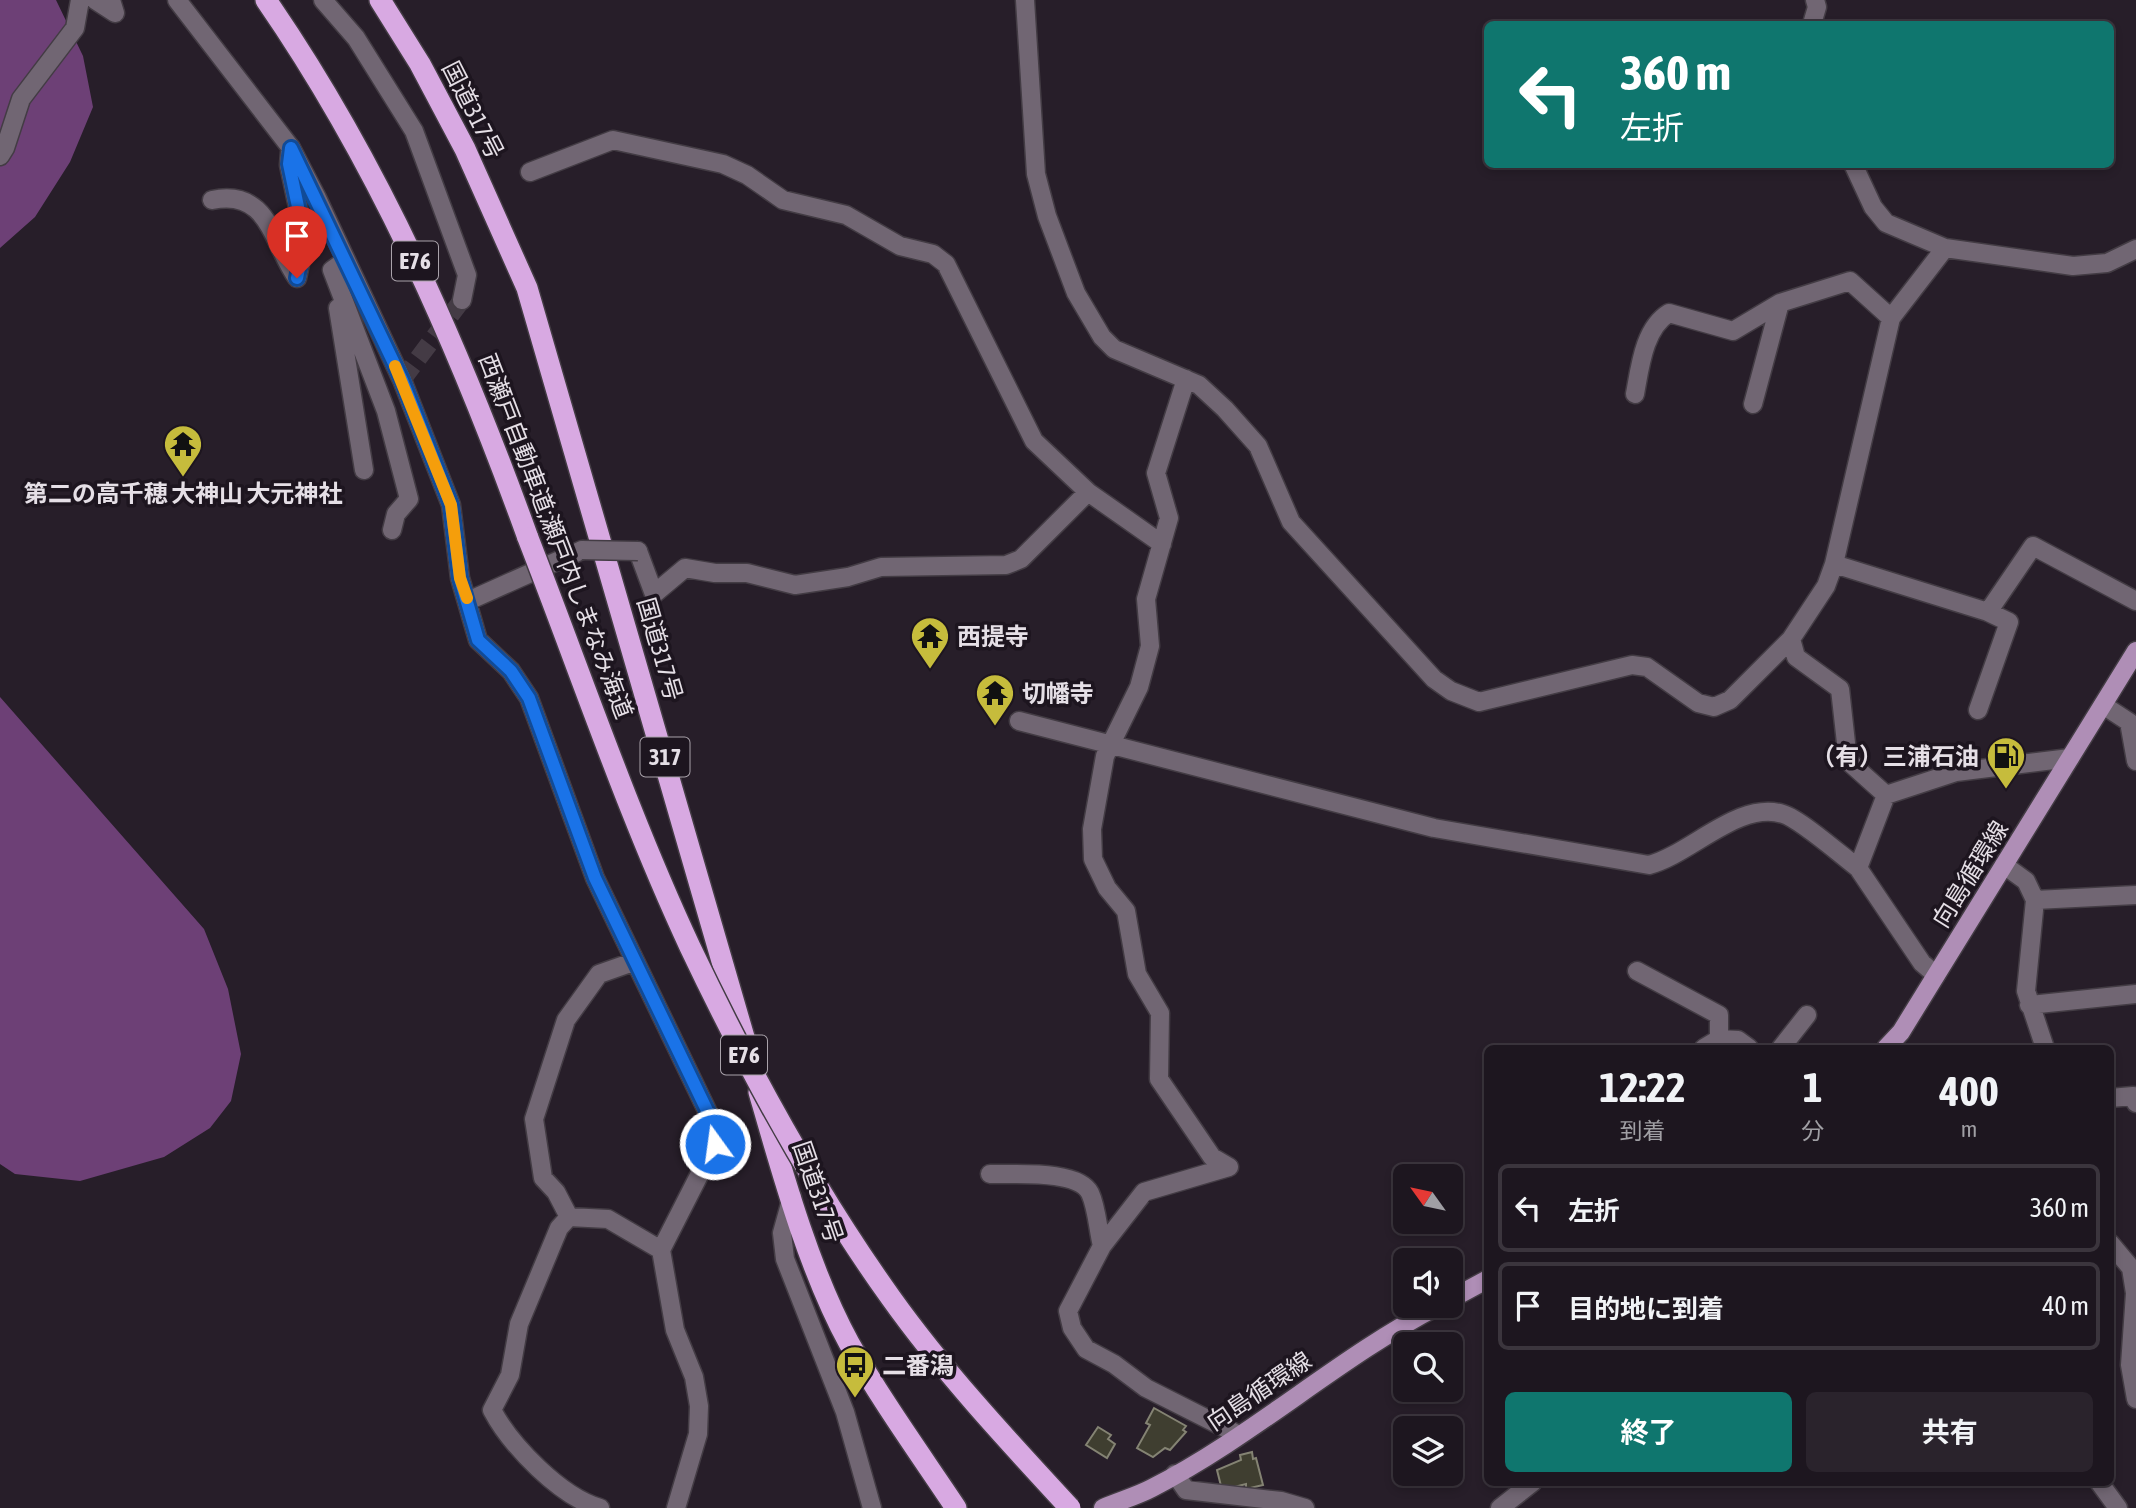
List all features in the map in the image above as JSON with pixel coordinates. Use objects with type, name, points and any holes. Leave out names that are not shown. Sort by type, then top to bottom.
[{"type":"highway","name":"西瀬戸自動車道;瀬戸内しまなみ海道","points":[[266,0],[333,107],[418,268],[459,358],[643,839],[689,946],[745,1056],[828,1202],[892,1299],[1027,1462],[1070,1508]]},
{"type":"highway","name":"国道317号","points":[[380,0],[420,64],[465,149],[527,288],[673,785],[777,1154],[821,1278],[849,1342],[957,1508]]},
{"type":"main road","name":"向島循環線","points":[[1889,1045],[1901,1032],[2136,651]]},
{"type":"main road","points":[[1463,1293],[1484,1281]]},
{"type":"main road","name":"向島循環線","points":[[1103,1508],[1153,1488],[1238,1435],[1413,1318]]},
{"type":"street","points":[[0,156],[21,99],[75,28],[80,0]]},
{"type":"street","points":[[95,0],[115,13],[111,0]]},
{"type":"street","points":[[177,0],[291,148],[339,265],[386,411],[409,499],[396,514],[392,530]]},
{"type":"street","points":[[323,0],[356,38],[414,131],[467,275],[462,300]]},
{"type":"street","points":[[1025,0],[1035,174],[1047,216],[1076,293],[1102,337],[1114,349],[1199,384],[1258,446],[1291,522],[1434,679],[1451,691],[1479,702],[1632,666],[1647,667],[1698,703],[1714,707],[1730,700],[1791,639],[1826,586],[1834,564],[1891,318],[1945,248]]},
{"type":"street","points":[[1813,21],[1817,7],[1815,0]]},
{"type":"street","points":[[530,172],[613,140],[723,164],[783,200],[846,215],[900,246],[933,254],[946,264],[1034,441],[1088,492],[1161,544]]},
{"type":"street","points":[[212,200],[230,196],[253,205],[268,222],[297,278],[305,240],[289,164],[291,148]]},
{"type":"street","points":[[1855,168],[1873,207],[1885,222],[1945,248],[2073,266],[2107,263],[2136,249]]},
{"type":"street","points":[[339,265],[364,470]]},
{"type":"street","points":[[339,265],[402,380],[451,505],[460,578],[478,640],[511,671],[529,698],[595,878],[715,1127],[715,1144],[661,1250],[675,1330],[694,1377],[699,1406],[698,1434],[676,1508]]},
{"type":"street","points":[[1635,394],[1642,359],[1657,320],[1669,313],[1733,331],[1780,303],[1850,281],[1891,318]]},
{"type":"street","points":[[1753,404],[1780,303]]},
{"type":"street","points":[[1186,379],[1156,472],[1169,518],[1146,599],[1150,646],[1139,687],[1105,756],[1092,829],[1093,859],[1107,888],[1126,911],[1137,974],[1160,1013],[1159,1079],[1212,1157],[1229,1167],[1144,1192],[1102,1246],[1068,1311],[1072,1328],[1086,1349],[1114,1364],[1146,1388],[1238,1435]]},
{"type":"street","points":[[468,601],[582,550],[638,551],[654,594],[685,568],[715,573],[747,573],[795,585],[881,567],[1006,565],[1021,559],[1088,492]]},
{"type":"street","points":[[1989,612],[2033,546],[2136,601]]},
{"type":"street","points":[[1834,564],[1989,612],[2009,622],[1978,710]]},
{"type":"street","points":[[1791,639],[1796,657],[1840,689],[1848,761],[1886,795]]},
{"type":"street","points":[[2104,705],[2129,722],[2136,761]]},
{"type":"street","points":[[1020,721],[1434,828],[1649,866],[1671,859],[1732,821],[1761,811],[1784,814],[1858,868],[1922,963],[1936,975]]},
{"type":"street","points":[[1886,795],[1955,772],[2070,758]]},
{"type":"street","points":[[1858,868],[1886,795]]},
{"type":"street","points":[[2004,865],[2026,881],[2035,900],[2026,990],[2044,1045]]},
{"type":"street","points":[[2035,900],[2136,895]]},
{"type":"street","points":[[569,1217],[556,1192],[543,1178],[534,1119],[566,1020],[599,974],[633,961]]},
{"type":"street","points":[[1637,971],[1719,1015],[1712,1043],[1738,1040],[1745,1045]]},
{"type":"street","points":[[2029,1005],[2136,994]]},
{"type":"street","points":[[1783,1045],[1807,1015]]},
{"type":"street","points":[[2114,1098],[2133,1096],[2136,1103]]},
{"type":"street","points":[[990,1174],[1055,1176],[1076,1180],[1089,1191],[1102,1246]]},
{"type":"street","points":[[792,1196],[782,1233],[785,1259],[845,1412],[872,1508]]},
{"type":"street","points":[[569,1217],[608,1219],[661,1250]]},
{"type":"street","points":[[569,1217],[559,1228],[519,1324],[510,1375],[492,1410],[503,1430],[559,1485],[583,1503],[600,1508]]},
{"type":"street","points":[[2114,1247],[2133,1268],[2136,1293],[2130,1365],[2136,1399]]},
{"type":"street","points":[[1175,1474],[1186,1490],[1281,1502],[1305,1508]]},
{"type":"street","points":[[1500,1508],[1528,1486]]},
{"type":"street","points":[[2102,1486],[2118,1508]]},
{"type":"shaded area","points":[[0,0],[56,0],[83,56],[93,107],[70,162],[35,217],[0,248]]},
{"type":"shaded area","points":[[0,697],[204,929],[228,989],[241,1054],[231,1101],[210,1128],[164,1157],[80,1181],[15,1174],[0,1164]]},
{"type":"building","points":[[1154,1408],[1186,1426],[1183,1430],[1186,1432],[1170,1450],[1165,1448],[1153,1457],[1137,1448],[1150,1425],[1146,1423]]},
{"type":"building","points":[[1098,1427],[1111,1435],[1108,1439],[1115,1444],[1107,1458],[1086,1445]]},
{"type":"building","points":[[1252,1452],[1263,1485],[1246,1489],[1246,1484],[1222,1490],[1217,1470],[1241,1460],[1240,1455]]},
{"type":"tunnel","points":[[402,380],[462,300]]},
{"type":"slow traffic","points":[[395,366],[451,505],[460,578],[467,598]]},
{"type":"place","name":"第二の高千穂 大神山 大元神社","points":[[183,478]]},
{"type":"place","name":"西提寺","points":[[930,670]]},
{"type":"place","name":"切幡寺","points":[[995,727]]},
{"type":"place","name":"（有）三浦石油","points":[[2006,790]]},
{"type":"place","name":"二番潟","points":[[855,1399]]},
{"type":"route","points":[[297,278],[305,240],[289,164],[291,148],[402,380],[451,505],[460,578],[478,640],[511,671],[529,698],[595,878],[715,1127],[715,1144]]}]
